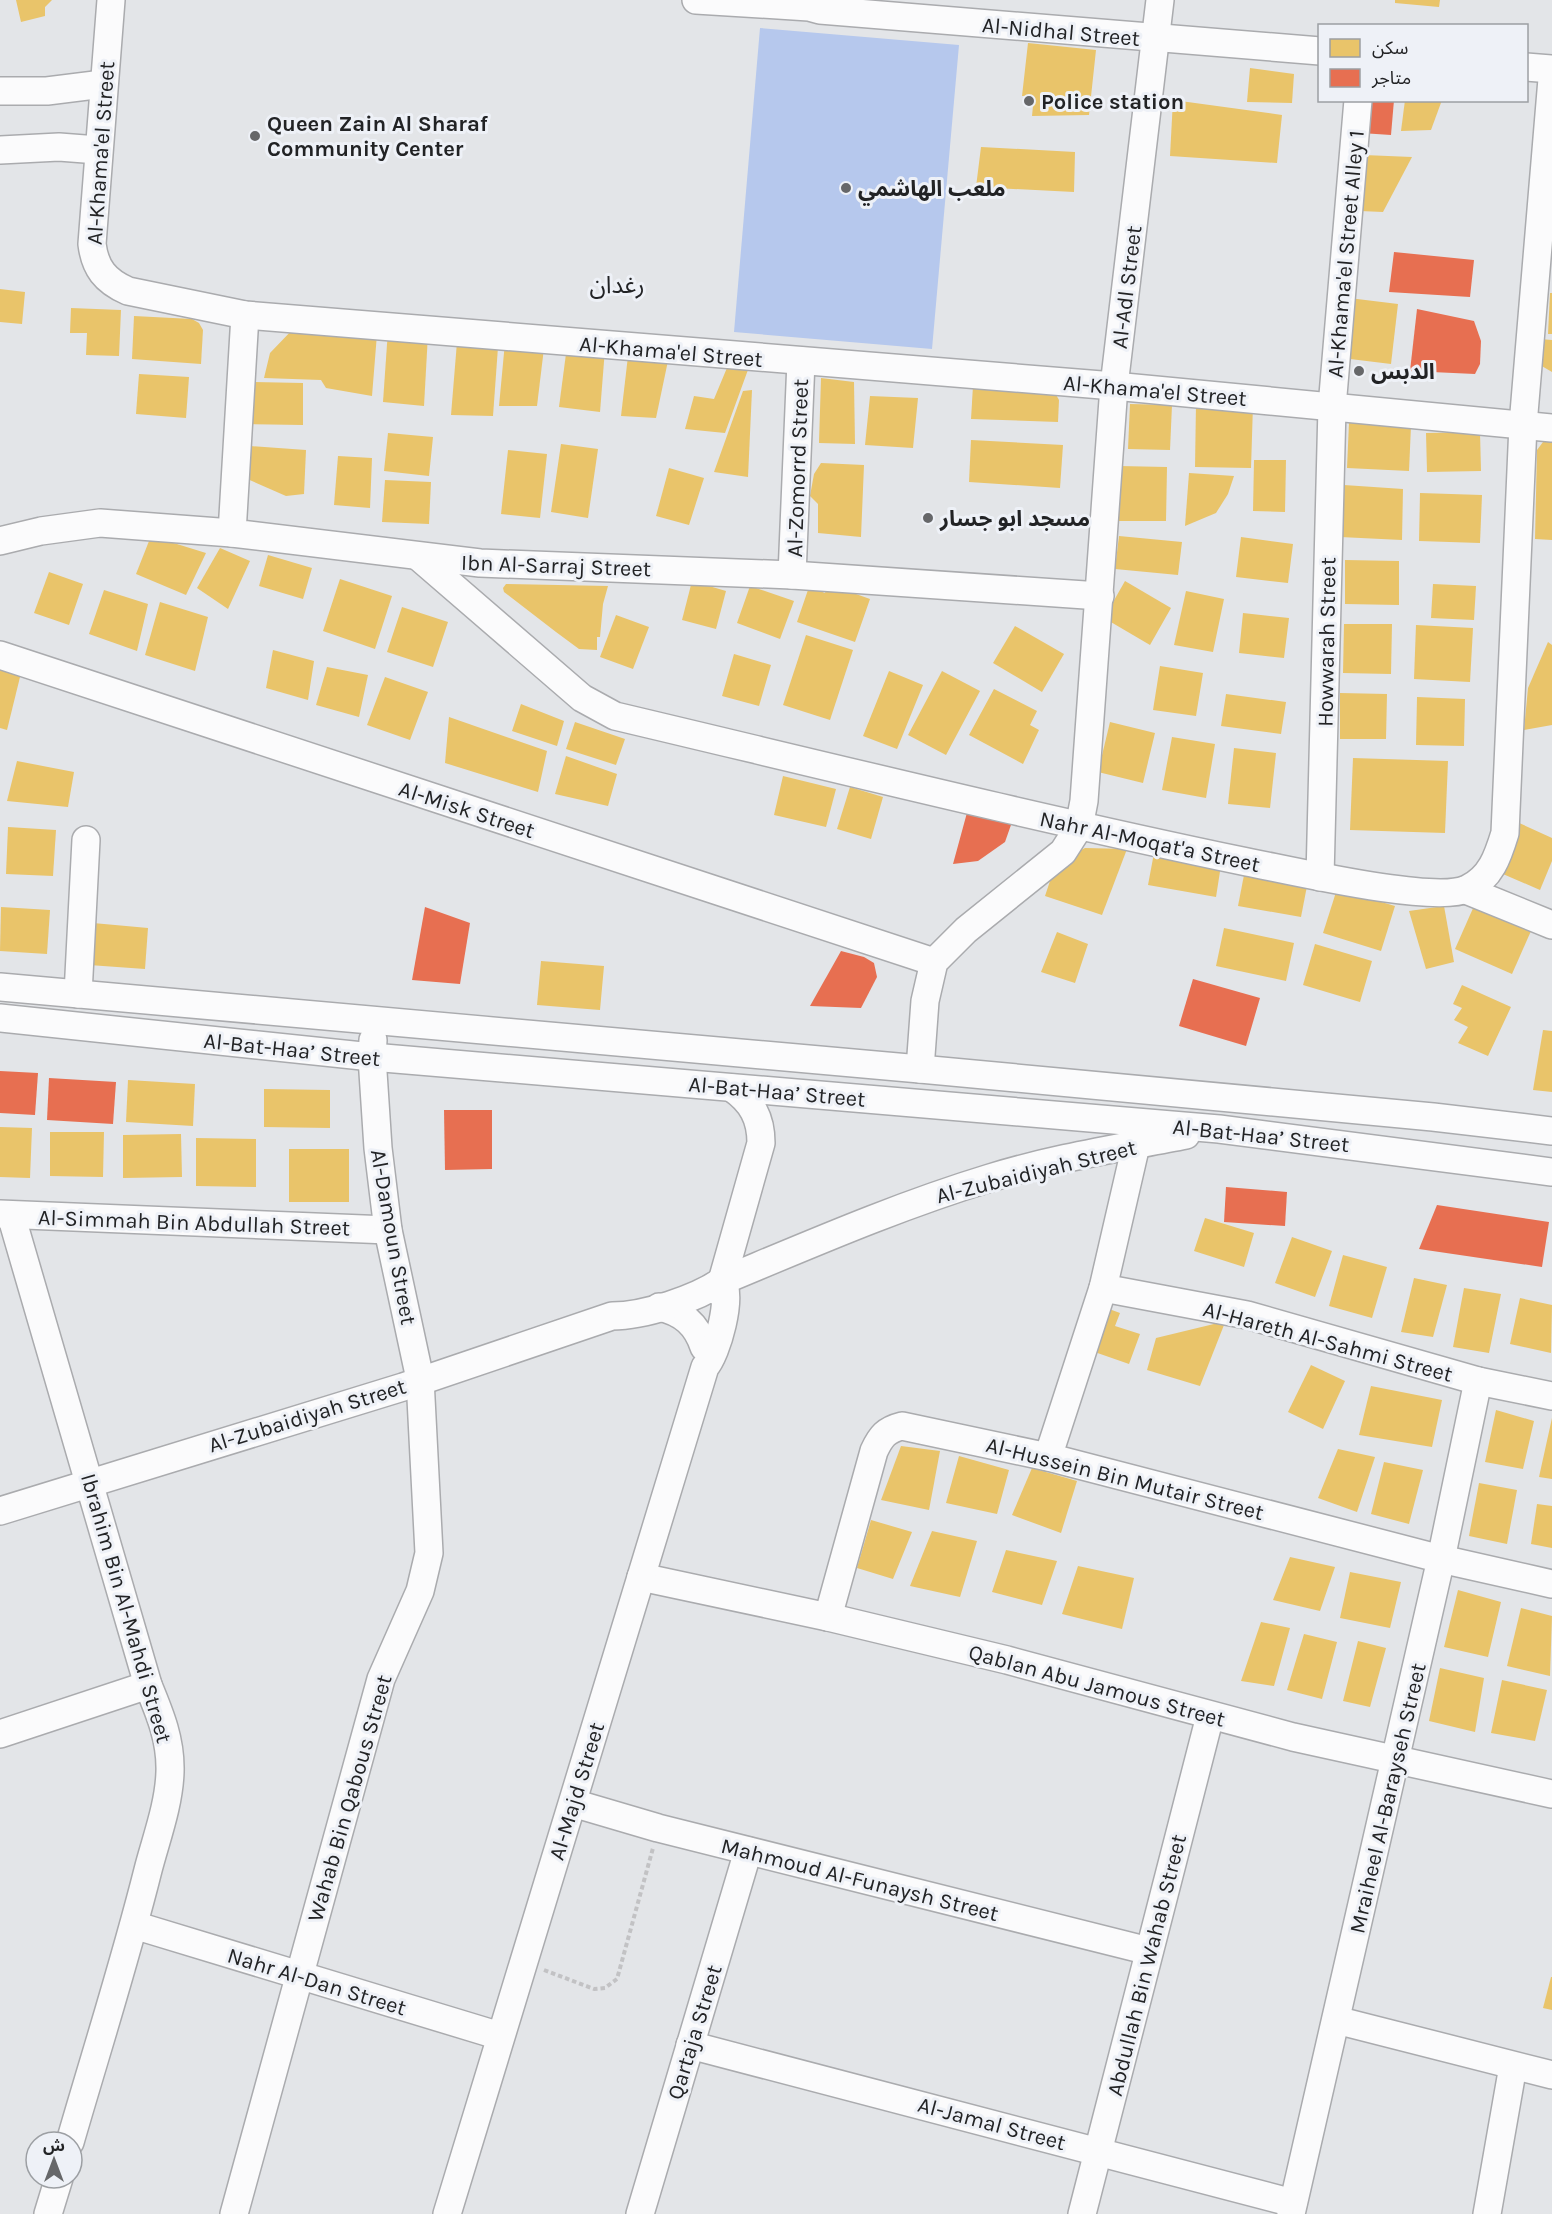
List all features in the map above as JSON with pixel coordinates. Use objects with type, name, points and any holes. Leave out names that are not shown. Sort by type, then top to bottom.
[{"type":"street","name":"Al-Khama'el Street","points":[[111,0],[92,244],[100,272],[113,285],[128,291],[245,315],[1114,386],[1552,428]]},
{"type":"street","name":"Al-Nidhal Street","points":[[696,0],[808,3],[820,10],[1318,51]]},
{"type":"street","name":"Al-Adl Street","points":[[1079,827],[1084,801],[1114,386],[1160,0]]},
{"type":"street","points":[[1528,67],[1552,69]]},
{"type":"street","points":[[1466,890],[1489,873],[1499,855],[1505,832],[1522,425],[1552,79]]},
{"type":"street","points":[[0,91],[47,91],[103,84]]},
{"type":"street","name":"Al-Khama'el Street Alley 1","points":[[1332,407],[1358,102]]},
{"type":"street","points":[[0,150],[59,147],[99,150]]},
{"type":"street","points":[[232,533],[245,315]]},
{"type":"street","name":"Al-Zomorrd Street","points":[[792,575],[801,362]]},
{"type":"street","name":"Howwarah Street","points":[[1320,877],[1332,407]]},
{"type":"street","name":"Ibn Al-Sarraj Street","points":[[0,542],[41,531],[100,522],[232,533],[420,558],[480,563],[792,575],[1100,596]]},
{"type":"street","name":"Nahr Al-Moqat'a Street","points":[[420,558],[582,698],[615,716],[1079,827],[1320,877],[1424,893],[1466,890]]},
{"type":"street","name":"Al-Misk Street","points":[[0,655],[934,962]]},
{"type":"street","points":[[920,1069],[925,1001],[934,962],[966,930],[1063,852],[1079,827]]},
{"type":"street","points":[[78,994],[86,840]]},
{"type":"street","points":[[1466,890],[1552,925]]},
{"type":"street","name":"Al-Bat-Haa’ Street","points":[[0,987],[920,1069],[1433,1117],[1552,1131]]},
{"type":"street","name":"Al-Bat-Haa’ Street","points":[[0,1018],[372,1057],[1219,1129],[1552,1172]]},
{"type":"street","name":"Al-Damoun Street","points":[[375,1022],[372,1057],[378,1148],[388,1230],[420,1379]]},
{"type":"street","name":"Al-Majd Street","points":[[447,2214],[641,1577],[704,1357],[717,1292],[761,1143],[759,1123],[752,1105],[732,1088]]},
{"type":"street","name":"Al-Zubaidiyah Street","points":[[0,1511],[90,1481],[402,1387],[420,1379],[612,1316],[631,1315],[705,1292],[722,1281],[906,1205],[993,1177],[1219,1129]]},
{"type":"street","points":[[1048,1457],[1103,1288],[1136,1145]]},
{"type":"street","name":"Al-Simmah Bin Abdullah Street","points":[[6,1214],[388,1230]]},
{"type":"street","name":"Ibrahim Bin Al-Mahdi Street","points":[[6,1214],[90,1481],[148,1685],[166,1728],[170,1774],[134,1925],[73,2130]]},
{"type":"street","points":[[723,1315],[742,1288],[764,1264]]},
{"type":"street","name":"Al-Zubaidiyah Street","points":[[612,1316],[628,1304],[647,1297],[708,1278],[722,1281]]},
{"type":"street","name":"Al-Majd Street","points":[[704,1357],[717,1351],[727,1288],[722,1281]]},
{"type":"street","name":"Al-Hareth Al-Sahmi Street","points":[[1103,1288],[1247,1315],[1478,1381],[1552,1396]]},
{"type":"street","points":[[659,1307],[678,1312],[693,1324],[704,1357]]},
{"type":"street","name":"Wahab Bin Qabous Street","points":[[234,2214],[381,1679],[420,1592],[429,1553],[420,1379]]},
{"type":"street","name":"Mraiheel Al-Barayseh Street","points":[[1292,2208],[1441,1559],[1478,1381]]},
{"type":"street","name":"Al-Hussein Bin Mutair Street","points":[[828,1617],[874,1451],[882,1436],[890,1429],[902,1426],[1048,1457],[1441,1559],[1552,1584]]},
{"type":"street","name":"Qablan Abu Jamous Street","points":[[641,1577],[828,1617],[1007,1660],[1210,1716],[1552,1794]]},
{"type":"street","points":[[0,1734],[148,1685]]},
{"type":"street","name":"Abdullah Bin Wahab Street","points":[[1082,2214],[1210,1716]]},
{"type":"street","name":"Mahmoud Al-Funaysh Street","points":[[573,1803],[658,1828],[1149,1951]]},
{"type":"street","name":"Qartaja Street","points":[[640,2214],[748,1851]]},
{"type":"street","name":"Nahr Al-Dan Street","points":[[134,1925],[500,2036]]},
{"type":"street","points":[[1336,2020],[1552,2075]]},
{"type":"street","name":"Al-Jamal Street","points":[[690,2045],[1097,2151],[1292,2208]]},
{"type":"street","points":[[1487,2214],[1513,2066]]},
{"type":"street","points":[[48,2214],[55,2190]]},
{"type":"path","points":[[524,1963],[594,1989],[606,1988],[617,1979],[658,1828]]},
{"type":"shaded area","name":"ملعب الهاشمي","points":[[760,28],[959,45],[932,349],[734,332]]},
{"type":"building: سكن","points":[[16,0],[52,0],[45,7],[45,16],[21,22]]},
{"type":"building: سكن","points":[[1395,0],[1440,0],[1439,7],[1395,3]]},
{"type":"building: سكن","points":[[1028,43],[1096,50],[1089,115],[1032,116],[1034,96],[1022,96]]},
{"type":"building: سكن","points":[[1250,68],[1294,74],[1292,103],[1247,102]]},
{"type":"building: سكن","points":[[1173,100],[1282,115],[1277,163],[1170,156]]},
{"type":"building: سكن","points":[[1405,102],[1441,102],[1431,130],[1401,131]]},
{"type":"building: سكن","points":[[981,147],[1075,152],[1074,192],[976,187]]},
{"type":"building: سكن","points":[[1364,155],[1412,157],[1383,212],[1360,211]]},
{"type":"building: سكن","points":[[0,289],[25,292],[22,324],[0,322]]},
{"type":"building: سكن","points":[[1550,293],[1552,293],[1552,334],[1548,334]]},
{"type":"building: سكن","points":[[1349,298],[1398,304],[1391,364],[1342,358]]},
{"type":"building: سكن","points":[[71,308],[121,310],[119,356],[86,355],[87,333],[70,333]]},
{"type":"building: سكن","points":[[134,316],[192,319],[199,323],[203,330],[201,364],[132,359]]},
{"type":"building: سكن","points":[[295,327],[377,334],[372,396],[326,388],[321,380],[264,378],[270,353]]},
{"type":"building: سكن","points":[[388,330],[428,334],[424,406],[383,402]]},
{"type":"building: سكن","points":[[1540,339],[1552,340],[1552,372],[1540,365]]},
{"type":"building: سكن","points":[[457,342],[498,347],[493,416],[451,415]]},
{"type":"building: سكن","points":[[505,342],[544,348],[537,406],[499,406]]},
{"type":"building: سكن","points":[[567,346],[605,349],[600,412],[559,407]]},
{"type":"building: سكن","points":[[628,356],[669,356],[656,418],[621,416]]},
{"type":"building: سكن","points":[[729,363],[749,367],[725,433],[685,429],[694,396],[714,399]]},
{"type":"building: سكن","points":[[139,374],[189,377],[186,418],[136,414]]},
{"type":"building: سكن","points":[[821,378],[854,382],[855,444],[819,443]]},
{"type":"building: سكن","points":[[251,382],[303,383],[303,425],[247,424]]},
{"type":"building: سكن","points":[[973,386],[1054,391],[1059,400],[1058,422],[971,419]]},
{"type":"building: سكن","points":[[752,390],[748,477],[714,472],[743,391]]},
{"type":"building: سكن","points":[[870,396],[918,398],[913,448],[865,445]]},
{"type":"building: سكن","points":[[1130,404],[1172,405],[1170,450],[1128,449]]},
{"type":"building: سكن","points":[[1196,404],[1253,405],[1251,468],[1195,467]]},
{"type":"building: سكن","points":[[1349,423],[1411,426],[1409,471],[1347,468]]},
{"type":"building: سكن","points":[[1480,432],[1481,471],[1427,472],[1426,433]]},
{"type":"building: سكن","points":[[388,433],[433,437],[429,476],[384,471]]},
{"type":"building: سكن","points":[[1546,438],[1552,439],[1552,540],[1535,539],[1537,450]]},
{"type":"building: سكن","points":[[971,440],[1063,445],[1060,488],[969,482]]},
{"type":"building: سكن","points":[[561,444],[598,449],[588,518],[551,512]]},
{"type":"building: سكن","points":[[250,446],[306,450],[304,494],[286,496],[245,478]]},
{"type":"building: سكن","points":[[508,450],[547,454],[540,518],[501,514]]},
{"type":"building: سكن","points":[[338,456],[372,458],[370,508],[334,505]]},
{"type":"building: سكن","points":[[1254,460],[1286,460],[1285,512],[1253,511]]},
{"type":"building: سكن","points":[[821,463],[864,465],[861,537],[818,533],[818,504],[810,496],[814,474]]},
{"type":"building: سكن","points":[[1119,466],[1167,467],[1166,521],[1118,521]]},
{"type":"building: سكن","points":[[669,468],[704,478],[689,525],[656,516]]},
{"type":"building: سكن","points":[[1189,473],[1234,476],[1228,494],[1216,513],[1185,526]]},
{"type":"building: سكن","points":[[385,480],[431,482],[429,524],[382,522]]},
{"type":"building: سكن","points":[[1344,485],[1403,489],[1402,540],[1340,537]]},
{"type":"building: سكن","points":[[1420,493],[1482,495],[1480,543],[1419,541]]},
{"type":"building: سكن","points":[[151,536],[206,553],[186,595],[136,574]]},
{"type":"building: سكن","points":[[1119,536],[1182,542],[1178,575],[1115,569]]},
{"type":"building: سكن","points":[[1241,537],[1293,544],[1288,583],[1236,577]]},
{"type":"building: سكن","points":[[220,548],[250,561],[228,609],[197,588]]},
{"type":"building: سكن","points":[[268,555],[312,568],[303,599],[259,586]]},
{"type":"building: سكن","points":[[1345,560],[1399,561],[1399,605],[1345,604]]},
{"type":"building: سكن","points":[[49,572],[83,584],[69,625],[34,613]]},
{"type":"building: سكن","points":[[340,579],[392,596],[375,649],[323,631]]},
{"type":"building: سكن","points":[[692,581],[726,591],[716,629],[682,620]]},
{"type":"building: سكن","points":[[1125,581],[1171,608],[1150,645],[1104,618]]},
{"type":"building: سكن","points":[[506,584],[608,586],[603,604],[600,637],[597,637],[597,650],[579,649],[504,592],[503,588]]},
{"type":"building: سكن","points":[[828,584],[870,599],[855,642],[797,622],[809,587],[825,593]]},
{"type":"building: سكن","points":[[1433,584],[1476,586],[1474,620],[1431,618]]},
{"type":"building: سكن","points":[[750,586],[794,601],[780,639],[737,623]]},
{"type":"building: سكن","points":[[104,590],[148,604],[137,651],[89,634]]},
{"type":"building: سكن","points":[[1186,591],[1224,599],[1213,652],[1174,645]]},
{"type":"building: سكن","points":[[160,602],[208,617],[195,671],[145,655]]},
{"type":"building: سكن","points":[[402,607],[448,622],[433,667],[387,652]]},
{"type":"building: سكن","points":[[1243,613],[1289,618],[1284,658],[1239,653]]},
{"type":"building: سكن","points":[[616,615],[649,627],[633,669],[600,657]]},
{"type":"building: سكن","points":[[1344,624],[1392,624],[1391,674],[1343,673]]},
{"type":"building: سكن","points":[[1416,625],[1473,628],[1470,682],[1414,679]]},
{"type":"building: سكن","points":[[1015,626],[1064,654],[1042,692],[993,663]]},
{"type":"building: سكن","points":[[806,635],[853,650],[830,720],[783,705]]},
{"type":"building: سكن","points":[[1548,642],[1552,645],[1552,725],[1524,730],[1528,688]]},
{"type":"building: سكن","points":[[273,650],[314,661],[308,700],[266,688]]},
{"type":"building: سكن","points":[[734,654],[771,665],[759,706],[722,696]]},
{"type":"building: سكن","points":[[1160,666],[1203,673],[1196,716],[1153,710]]},
{"type":"building: سكن","points":[[327,667],[368,675],[359,717],[316,705]]},
{"type":"building: سكن","points":[[0,668],[21,673],[7,730],[0,728]]},
{"type":"building: سكن","points":[[889,671],[923,685],[897,749],[863,736]]},
{"type":"building: سكن","points":[[942,671],[980,691],[946,755],[908,735]]},
{"type":"building: سكن","points":[[385,677],[428,692],[410,740],[367,725]]},
{"type":"building: سكن","points":[[994,689],[1037,711],[1030,725],[1039,730],[1023,764],[969,735]]},
{"type":"building: سكن","points":[[1340,693],[1387,694],[1386,739],[1340,739]]},
{"type":"building: سكن","points":[[1226,694],[1286,702],[1281,734],[1221,726]]},
{"type":"building: سكن","points":[[1417,697],[1465,699],[1464,746],[1416,745]]},
{"type":"building: سكن","points":[[521,704],[564,721],[557,746],[512,731]]},
{"type":"building: سكن","points":[[449,717],[547,751],[538,792],[445,763]]},
{"type":"building: سكن","points":[[575,722],[625,739],[616,765],[566,749]]},
{"type":"building: سكن","points":[[1110,722],[1155,733],[1143,783],[1098,772]]},
{"type":"building: سكن","points":[[1172,737],[1215,744],[1206,798],[1162,790]]},
{"type":"building: سكن","points":[[1234,748],[1276,753],[1270,808],[1228,804]]},
{"type":"building: سكن","points":[[566,756],[617,774],[608,806],[555,794]]},
{"type":"building: سكن","points":[[1353,758],[1448,761],[1445,833],[1350,830]]},
{"type":"building: سكن","points":[[17,761],[74,772],[68,807],[7,801]]},
{"type":"building: سكن","points":[[783,776],[836,789],[826,827],[774,815]]},
{"type":"building: سكن","points":[[850,787],[883,797],[871,839],[837,829]]},
{"type":"building: سكن","points":[[1517,822],[1552,838],[1552,861],[1540,890],[1496,871]]},
{"type":"building: سكن","points":[[8,827],[56,830],[53,876],[6,874]]},
{"type":"building: سكن","points":[[1085,848],[1127,849],[1102,915],[1045,896],[1056,863]]},
{"type":"building: سكن","points":[[1154,853],[1221,865],[1216,897],[1148,885]]},
{"type":"building: سكن","points":[[1244,875],[1307,886],[1301,917],[1238,906]]},
{"type":"building: سكن","points":[[1337,889],[1395,906],[1381,951],[1323,933]]},
{"type":"building: سكن","points":[[1444,906],[1454,962],[1426,969],[1409,911]]},
{"type":"building: سكن","points":[[1474,906],[1531,931],[1512,974],[1455,949]]},
{"type":"building: سكن","points":[[1,907],[50,910],[47,954],[0,951]]},
{"type":"building: سكن","points":[[93,923],[148,928],[145,969],[89,965]]},
{"type":"building: سكن","points":[[1224,928],[1294,943],[1286,981],[1216,966]]},
{"type":"building: سكن","points":[[1057,932],[1088,944],[1075,983],[1041,972]]},
{"type":"building: سكن","points":[[1315,944],[1372,961],[1360,1002],[1303,985]]},
{"type":"building: سكن","points":[[541,961],[604,966],[600,1010],[537,1005]]},
{"type":"building: سكن","points":[[1462,985],[1511,1007],[1488,1056],[1458,1043],[1468,1027],[1454,1020],[1462,1008],[1453,1004]]},
{"type":"building: سكن","points":[[1543,1030],[1552,1031],[1552,1092],[1533,1090]]},
{"type":"building: سكن","points":[[128,1080],[195,1084],[193,1126],[126,1122]]},
{"type":"building: سكن","points":[[264,1089],[330,1090],[330,1128],[264,1127]]},
{"type":"building: سكن","points":[[0,1127],[32,1128],[30,1178],[0,1177]]},
{"type":"building: سكن","points":[[50,1132],[104,1132],[103,1177],[50,1176]]},
{"type":"building: سكن","points":[[181,1134],[182,1177],[123,1178],[123,1135]]},
{"type":"building: سكن","points":[[196,1138],[256,1139],[256,1187],[196,1186]]},
{"type":"building: سكن","points":[[289,1149],[349,1149],[349,1202],[289,1202]]},
{"type":"building: سكن","points":[[1205,1218],[1254,1233],[1244,1267],[1194,1251]]},
{"type":"building: سكن","points":[[1292,1237],[1332,1251],[1315,1297],[1275,1283]]},
{"type":"building: سكن","points":[[1343,1255],[1387,1267],[1372,1318],[1329,1306]]},
{"type":"building: سكن","points":[[1414,1278],[1447,1285],[1433,1337],[1401,1332]]},
{"type":"building: سكن","points":[[1464,1288],[1501,1294],[1489,1353],[1453,1347]]},
{"type":"building: سكن","points":[[1520,1298],[1552,1305],[1551,1353],[1510,1344]]},
{"type":"building: سكن","points":[[1101,1306],[1120,1313],[1115,1326],[1140,1334],[1129,1364],[1086,1349]]},
{"type":"building: سكن","points":[[1218,1323],[1224,1325],[1200,1386],[1147,1370],[1156,1338]]},
{"type":"building: سكن","points":[[1311,1365],[1345,1381],[1323,1429],[1288,1412]]},
{"type":"building: سكن","points":[[1371,1386],[1442,1400],[1432,1447],[1359,1435]]},
{"type":"building: سكن","points":[[1496,1410],[1534,1421],[1523,1469],[1485,1462]]},
{"type":"building: سكن","points":[[1552,1418],[1552,1479],[1539,1477]]},
{"type":"building: سكن","points":[[901,1446],[940,1451],[929,1510],[881,1500]]},
{"type":"building: سكن","points":[[1338,1449],[1375,1457],[1357,1512],[1318,1498]]},
{"type":"building: سكن","points":[[959,1456],[1009,1470],[997,1514],[946,1503]]},
{"type":"building: سكن","points":[[1384,1462],[1423,1470],[1409,1524],[1371,1514]]},
{"type":"building: سكن","points":[[1032,1468],[1077,1481],[1061,1533],[1012,1515]]},
{"type":"building: سكن","points":[[1479,1483],[1517,1490],[1507,1544],[1469,1536]]},
{"type":"building: سكن","points":[[1537,1504],[1552,1506],[1552,1548],[1531,1544]]},
{"type":"building: سكن","points":[[871,1520],[912,1532],[893,1579],[857,1568]]},
{"type":"building: سكن","points":[[932,1531],[977,1541],[960,1597],[910,1586]]},
{"type":"building: سكن","points":[[1006,1550],[1057,1561],[1042,1605],[992,1592]]},
{"type":"building: سكن","points":[[1290,1557],[1335,1567],[1320,1611],[1273,1600]]},
{"type":"building: سكن","points":[[1078,1566],[1134,1578],[1122,1629],[1062,1614]]},
{"type":"building: سكن","points":[[1350,1572],[1401,1582],[1390,1628],[1340,1618]]},
{"type":"building: سكن","points":[[1458,1590],[1501,1602],[1488,1657],[1444,1647]]},
{"type":"building: سكن","points":[[1521,1608],[1552,1616],[1550,1676],[1507,1666]]},
{"type":"building: سكن","points":[[1261,1622],[1290,1628],[1274,1686],[1241,1681]]},
{"type":"building: سكن","points":[[1304,1634],[1337,1642],[1322,1699],[1287,1690]]},
{"type":"building: سكن","points":[[1358,1641],[1386,1648],[1370,1707],[1343,1701]]},
{"type":"building: سكن","points":[[1440,1668],[1484,1678],[1475,1732],[1429,1721]]},
{"type":"building: سكن","points":[[1502,1680],[1547,1690],[1535,1741],[1491,1733]]},
{"type":"building: سكن","points":[[1552,1977],[1552,2010],[1543,2008]]},
{"type":"building: متاجر","points":[[1364,102],[1394,102],[1391,135],[1361,133]]},
{"type":"building: متاجر","points":[[1394,252],[1474,260],[1470,297],[1389,292]]},
{"type":"building: متاجر","points":[[1417,309],[1474,321],[1481,341],[1480,364],[1475,374],[1410,371]]},
{"type":"building: متاجر","points":[[968,809],[1012,822],[1005,842],[978,861],[953,864]]},
{"type":"building: متاجر","points":[[425,907],[470,923],[460,984],[412,980]]},
{"type":"building: متاجر","points":[[841,951],[864,957],[874,963],[877,977],[861,1008],[810,1006]]},
{"type":"building: متاجر","points":[[1193,979],[1260,998],[1246,1046],[1179,1026]]},
{"type":"building: متاجر","points":[[0,1071],[38,1073],[35,1115],[0,1113]]},
{"type":"building: متاجر","points":[[49,1078],[116,1082],[113,1124],[47,1120]]},
{"type":"building: متاجر","points":[[444,1110],[492,1110],[492,1169],[445,1170]]},
{"type":"building: متاجر","points":[[1226,1187],[1287,1192],[1285,1226],[1224,1222]]},
{"type":"building: متاجر","points":[[1437,1205],[1549,1222],[1542,1267],[1419,1249]]},
{"type":"place","name":"Police station","points":[[1029,101]]},
{"type":"place","name":"Queen Zain Al Sharaf Community Center","points":[[255,136]]},
{"type":"place","name":"ملعب الهاشمي","points":[[846,188]]},
{"type":"place","name":"الدبس","points":[[1359,371]]},
{"type":"place","name":"مسجد ابو جسار","points":[[928,518]]},
{"type":"district","name":"رغدان","points":[[617,285]]}]
